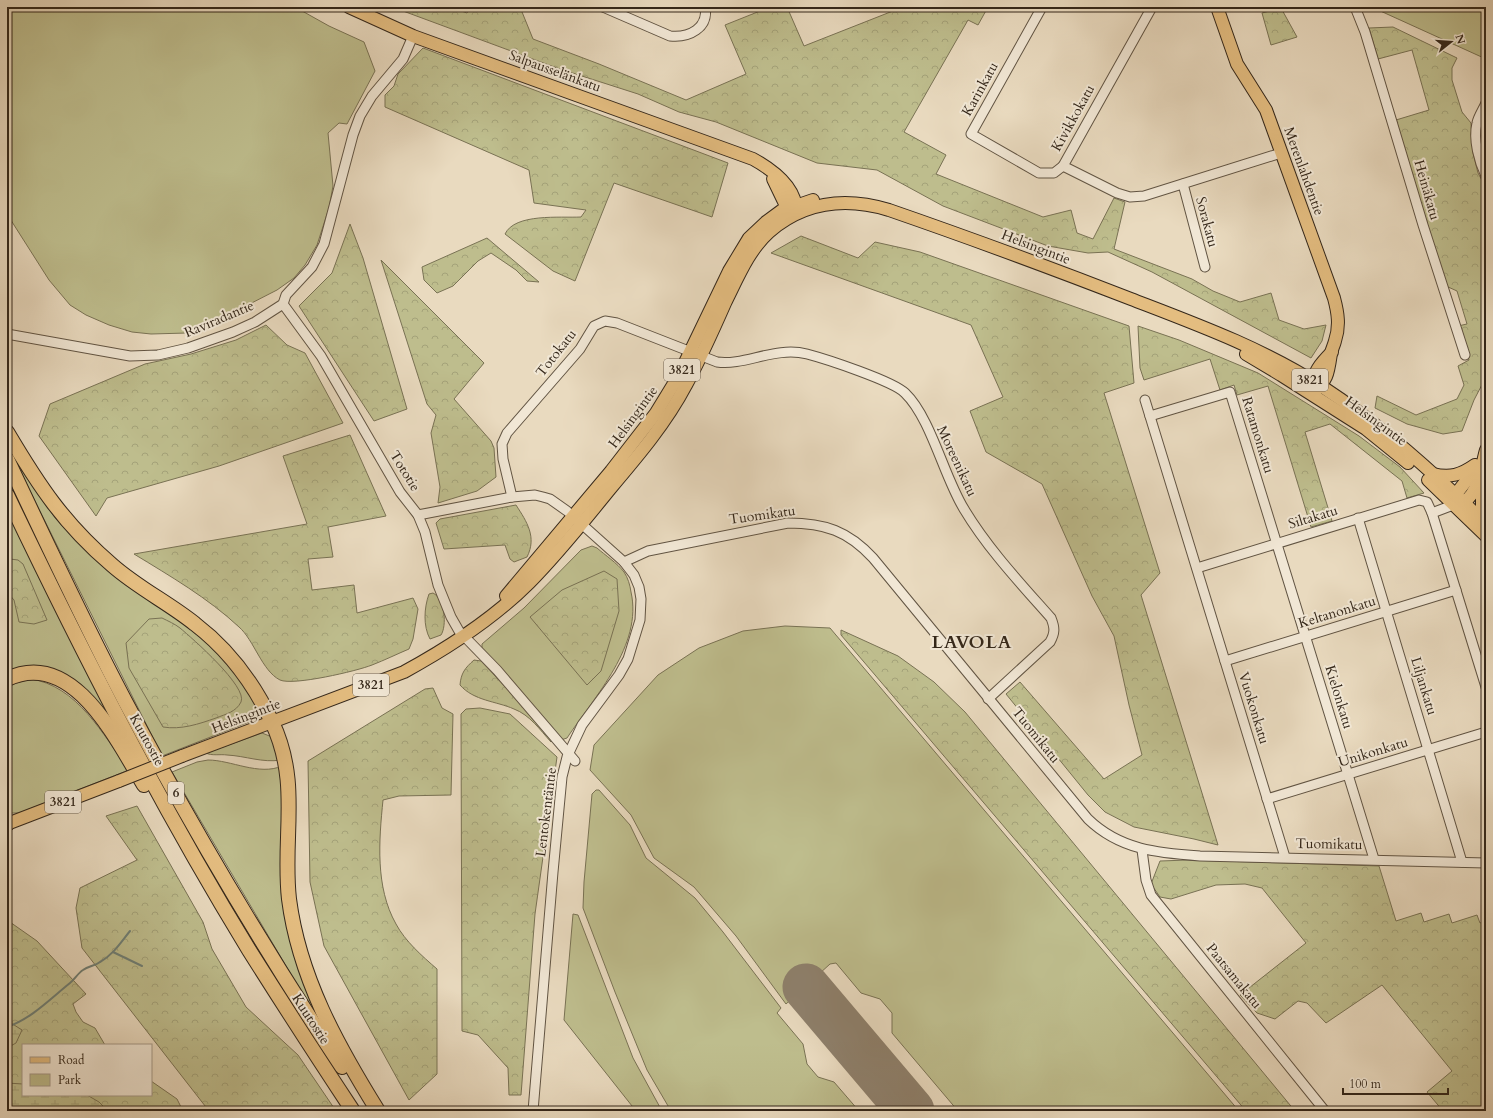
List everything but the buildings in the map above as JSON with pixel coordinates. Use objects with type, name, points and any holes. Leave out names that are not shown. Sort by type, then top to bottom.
[{"type":"highway","points":[[7,432],[52,504],[72,528],[115,568],[195,623],[226,651],[250,683],[272,722],[280,742],[289,784],[289,897],[295,934],[314,993],[342,1050],[378,1111]]},
{"type":"highway","name":"Kuutostie","points":[[7,459],[73,598],[125,700],[169,780],[252,924],[306,1012],[371,1111]]},
{"type":"highway","name":"Kuutostie","points":[[7,495],[56,598],[115,713],[179,829],[248,948],[353,1111]]},
{"type":"highway","points":[[7,679],[28,673],[48,674],[68,683],[90,703],[115,738],[248,948]]},
{"type":"main road","name":"Salpausselänkatu","points":[[349,7],[413,36],[753,159],[771,176],[792,209]]},
{"type":"main road","name":"Merenlahdentie","points":[[1217,7],[1237,64],[1266,110],[1334,298],[1339,320],[1336,341],[1332,352],[1331,366],[1314,387]]},
{"type":"main road","name":"Helsingintie","points":[[7,824],[404,672],[463,636],[486,619],[529,583],[581,524],[665,419],[696,354],[752,252],[792,209],[836,202],[872,205],[976,240],[1171,314],[1245,354],[1314,387],[1372,422],[1433,474],[1458,501],[1486,536]]},
{"type":"main road","name":"Helsingintie","points":[[486,619],[643,431],[678,376],[696,354]]},
{"type":"main road","name":"Helsingintie","points":[[1314,387],[1427,479],[1458,501],[1486,524]]},
{"type":"main road","points":[[1433,474],[1444,476],[1456,475],[1465,472],[1484,455]]},
{"type":"main road","points":[[1458,501],[1484,455]]},
{"type":"main road","points":[[1484,455],[1481,499],[1486,517]]},
{"type":"street","points":[[604,7],[670,36],[682,37],[696,31],[703,23],[706,17],[705,7]]},
{"type":"street","name":"Karinkatu","points":[[1042,7],[971,134],[1039,173],[1054,173],[1063,166]]},
{"type":"street","name":"Kivikkokatu","points":[[1152,7],[1063,166],[1117,193],[1130,197],[1144,196],[1281,153]]},
{"type":"street","name":"Heinäkatu","points":[[1355,7],[1365,32],[1423,225],[1465,355]]},
{"type":"street","name":"Raviradantie","points":[[7,334],[130,356],[158,355],[188,348],[233,332],[254,322],[283,304],[286,295],[312,267],[324,244],[360,116],[372,96],[403,59],[413,36]]},
{"type":"street","points":[[1486,103],[1477,122],[1476,135],[1478,153],[1486,176]]},
{"type":"street","name":"Sorakatu","points":[[1183,184],[1205,267]]},
{"type":"street","name":"Tototie","points":[[283,304],[321,356],[400,492],[418,515],[425,532],[438,584],[451,618],[463,636],[497,670],[575,761]]},
{"type":"street","name":"Totokatu","points":[[512,497],[503,459],[502,444],[507,433],[580,349],[594,326],[604,321],[617,323],[696,354]]},
{"type":"street","name":"Moreenikatu","points":[[696,354],[725,362],[776,353],[807,354],[890,384],[905,393],[918,411],[963,509],[980,532],[1051,618],[1055,627],[1055,633],[1050,642],[988,699]]},
{"type":"street","name":"Ratamonkatu","points":[[1150,416],[1230,392],[1277,543]]},
{"type":"street","points":[[1145,400],[1197,568]]},
{"type":"street","points":[[418,515],[512,497],[535,495],[550,499],[572,516]]},
{"type":"street","name":"Siltakatu","points":[[1197,568],[1419,500],[1427,502],[1432,513]]},
{"type":"street","points":[[1458,501],[1432,513],[1486,687]]},
{"type":"street","name":"Lentokentäntie","points":[[534,1111],[558,809],[562,777],[569,753],[582,725],[619,675],[628,659],[637,635],[641,599],[639,587],[634,575],[624,562],[572,516]]},
{"type":"street","name":"Liljankatu","points":[[1358,518],[1462,862]]},
{"type":"street","name":"Tuomikatu","points":[[624,562],[648,551],[788,523],[815,524],[838,531],[858,543],[873,558],[1088,819],[1102,832],[1142,850],[1166,854],[1486,863]]},
{"type":"street","name":"Kielonkatu","points":[[1277,543],[1374,859]]},
{"type":"street","name":"Vuokonkatu","points":[[1197,568],[1285,857]]},
{"type":"street","name":"Keltanonkatu","points":[[1225,661],[1456,590]]},
{"type":"street","name":"Unikonkatu","points":[[1268,799],[1486,732]]},
{"type":"street","name":"Paatsamakatu","points":[[1142,850],[1146,880],[1151,895],[1325,1111]]},
{"type":"green space","points":[[7,7],[295,7],[329,26],[364,42],[375,71],[347,124],[339,123],[328,133],[333,186],[329,208],[317,245],[305,265],[294,278],[277,290],[236,311],[222,321],[187,333],[151,334],[132,332],[109,325],[86,315],[70,305],[49,280],[7,214]]},
{"type":"green space","points":[[405,7],[439,7],[446,10],[450,7],[467,13],[471,7],[520,7],[533,39],[599,64],[686,100],[746,74],[725,25],[765,9],[765,7],[787,7],[804,46],[903,7],[988,7],[978,25],[968,20],[904,132],[946,155],[936,174],[1043,217],[1071,210],[1077,233],[1093,239],[1114,198],[1125,202],[1114,249],[1192,279],[1213,291],[1240,302],[1271,293],[1279,320],[1304,329],[1326,325],[1322,341],[1311,358],[1152,272],[1108,252],[1088,253],[1048,246],[943,206],[877,170],[817,163],[716,122],[679,112],[638,94],[557,68],[403,11]]},
{"type":"green space","points":[[1377,7],[1486,7],[1486,59],[1376,9]]},
{"type":"green space","points":[[1281,8],[1297,37],[1271,45],[1262,13]]},
{"type":"green space","points":[[1393,27],[1457,58],[1452,68],[1452,80],[1462,112],[1471,123],[1473,153],[1478,173],[1486,188],[1486,377],[1474,400],[1462,431],[1443,434],[1407,424],[1375,408],[1377,396],[1416,415],[1457,399],[1464,385],[1458,366],[1469,360],[1458,326],[1467,324],[1457,291],[1446,286],[1396,120],[1429,110],[1412,50],[1378,59],[1369,28]]},
{"type":"green space","points":[[423,48],[728,163],[712,217],[614,183],[575,281],[553,271],[505,234],[510,227],[528,220],[550,217],[581,217],[586,210],[534,203],[529,170],[385,107],[385,95],[394,86],[398,74]]},
{"type":"green space","points":[[350,224],[363,258],[407,409],[374,421],[299,306],[332,273]]},
{"type":"green space","points":[[801,236],[858,258],[875,242],[920,252],[1129,326],[1134,383],[1104,393],[1160,573],[1141,595],[1218,845],[1134,827],[1105,812],[1088,795],[1006,694],[1020,682],[1104,779],[1142,755],[1129,705],[1114,636],[1092,596],[1042,484],[986,452],[970,411],[1003,397],[971,325],[771,253]]},
{"type":"green space","points":[[487,238],[539,282],[527,281],[516,270],[491,253],[478,261],[453,286],[437,293],[424,280],[422,267]]},
{"type":"green space","points":[[381,260],[484,363],[454,399],[491,441],[494,448],[496,477],[477,491],[438,503],[440,487],[431,433],[436,415],[427,404]]},
{"type":"green space","points":[[266,325],[287,345],[305,353],[343,423],[219,466],[107,498],[96,516],[39,436],[50,404],[145,364],[191,354],[236,340]]},
{"type":"green space","points":[[1138,326],[1179,340],[1258,373],[1359,436],[1400,467],[1424,493],[1407,498],[1402,481],[1330,424],[1305,432],[1332,521],[1311,527],[1268,386],[1237,395],[1234,385],[1220,390],[1210,359],[1144,380],[1140,368]]},
{"type":"green space","points":[[350,435],[386,516],[328,527],[333,557],[308,559],[312,590],[354,585],[357,613],[413,598],[418,609],[413,639],[409,649],[364,668],[340,674],[298,681],[280,680],[268,670],[244,633],[227,616],[188,588],[134,554],[307,524],[283,456]]},
{"type":"green space","points":[[23,470],[55,518],[74,538],[222,653],[256,705],[258,713],[254,720],[162,756],[20,471]]},
{"type":"green space","points":[[516,505],[524,517],[531,536],[530,550],[527,557],[514,562],[510,559],[505,545],[444,549],[436,523],[440,519]]},
{"type":"green space","points":[[7,508],[57,614],[117,731],[83,690],[59,672],[44,667],[27,667],[7,671]]},
{"type":"green space","points":[[592,546],[597,548],[614,562],[627,577],[631,589],[633,612],[630,631],[614,669],[603,687],[567,738],[561,740],[482,649],[482,644],[524,608],[581,550]]},
{"type":"green space","points":[[10,559],[18,560],[23,564],[47,620],[34,624],[19,622],[14,600],[7,592],[7,561]]},
{"type":"green space","points":[[604,571],[617,579],[619,611],[601,671],[587,685],[530,617],[562,590]]},
{"type":"green space","points":[[433,593],[440,601],[444,613],[444,625],[441,635],[430,639],[425,623],[425,611],[429,594]]},
{"type":"green space","points":[[162,618],[176,625],[186,633],[218,663],[228,675],[241,695],[241,702],[234,710],[227,714],[197,724],[176,728],[163,727],[129,668],[126,643],[149,619]]},
{"type":"green space","points":[[785,626],[830,628],[1239,1111],[958,1111],[892,1033],[892,1013],[880,999],[861,993],[836,963],[830,964],[786,1004],[736,936],[694,887],[654,858],[631,815],[590,770],[594,745],[658,675],[699,648],[743,631]]},
{"type":"green space","points":[[841,630],[898,656],[934,682],[965,712],[1295,1111],[1246,1111],[841,635]]},
{"type":"green space","points":[[474,660],[481,661],[553,738],[551,742],[525,715],[507,706],[478,698],[460,685],[461,677],[464,671]]},
{"type":"green space","points":[[30,679],[47,683],[62,691],[75,701],[99,727],[129,770],[19,813],[12,813],[7,810],[7,686]]},
{"type":"green space","points":[[433,688],[442,708],[453,714],[451,795],[399,796],[383,800],[380,831],[380,863],[389,910],[404,936],[420,954],[437,969],[437,1074],[409,1100],[324,946],[310,882],[308,761],[425,689]]},
{"type":"green space","points":[[480,708],[510,714],[557,757],[535,914],[521,1095],[509,1095],[508,1068],[478,1035],[462,1031],[461,714],[466,709]]},
{"type":"green space","points":[[262,733],[272,737],[281,760],[267,761],[206,753]]},
{"type":"green space","points":[[208,760],[264,769],[273,769],[282,766],[283,830],[316,1009],[313,1012],[172,772],[197,762]]},
{"type":"green space","points":[[596,790],[599,790],[630,825],[646,858],[695,898],[723,932],[781,1008],[777,1013],[803,1044],[807,1064],[818,1077],[834,1082],[859,1111],[671,1111],[647,1070],[583,908],[592,794]]},
{"type":"green space","points":[[137,806],[203,922],[212,949],[246,1007],[298,1055],[336,1111],[209,1111],[82,948],[76,908],[80,888],[137,860],[106,816]]},
{"type":"green space","points":[[1188,860],[1379,866],[1396,921],[1421,913],[1424,922],[1449,914],[1452,923],[1477,915],[1480,923],[1486,921],[1486,1111],[1443,1111],[1427,1092],[1452,1071],[1382,985],[1326,1023],[1307,1003],[1298,1001],[1275,1019],[1257,1013],[1240,995],[1306,943],[1262,888],[1245,884],[1216,885],[1171,899],[1160,897],[1151,884],[1160,861]]},
{"type":"green space","points":[[573,914],[578,915],[633,1058],[662,1111],[636,1111],[564,1020]]},
{"type":"green space","points":[[7,920],[37,941],[86,994],[73,1004],[76,1012],[83,1022],[95,1028],[104,1044],[22,1044],[22,1096],[152,1096],[152,1082],[177,1099],[183,1111],[7,1111]]},
{"type":"green space","points":[[11,1023],[22,1030],[16,1043],[7,1048],[7,1024]]},
{"type":"green space","points":[[7,1083],[22,1084],[22,1096],[89,1096],[99,1102],[108,1111],[7,1111]]},
{"type":"waterway","points":[[7,1027],[24,1019],[48,1002],[70,983],[81,971],[109,956],[130,931]]},
{"type":"waterway","points":[[113,952],[142,966]]},
{"type":"runway","points":[[806,987],[911,1111]]},
{"type":"district","name":"LAVOLA","points":[[972,642]]}]
